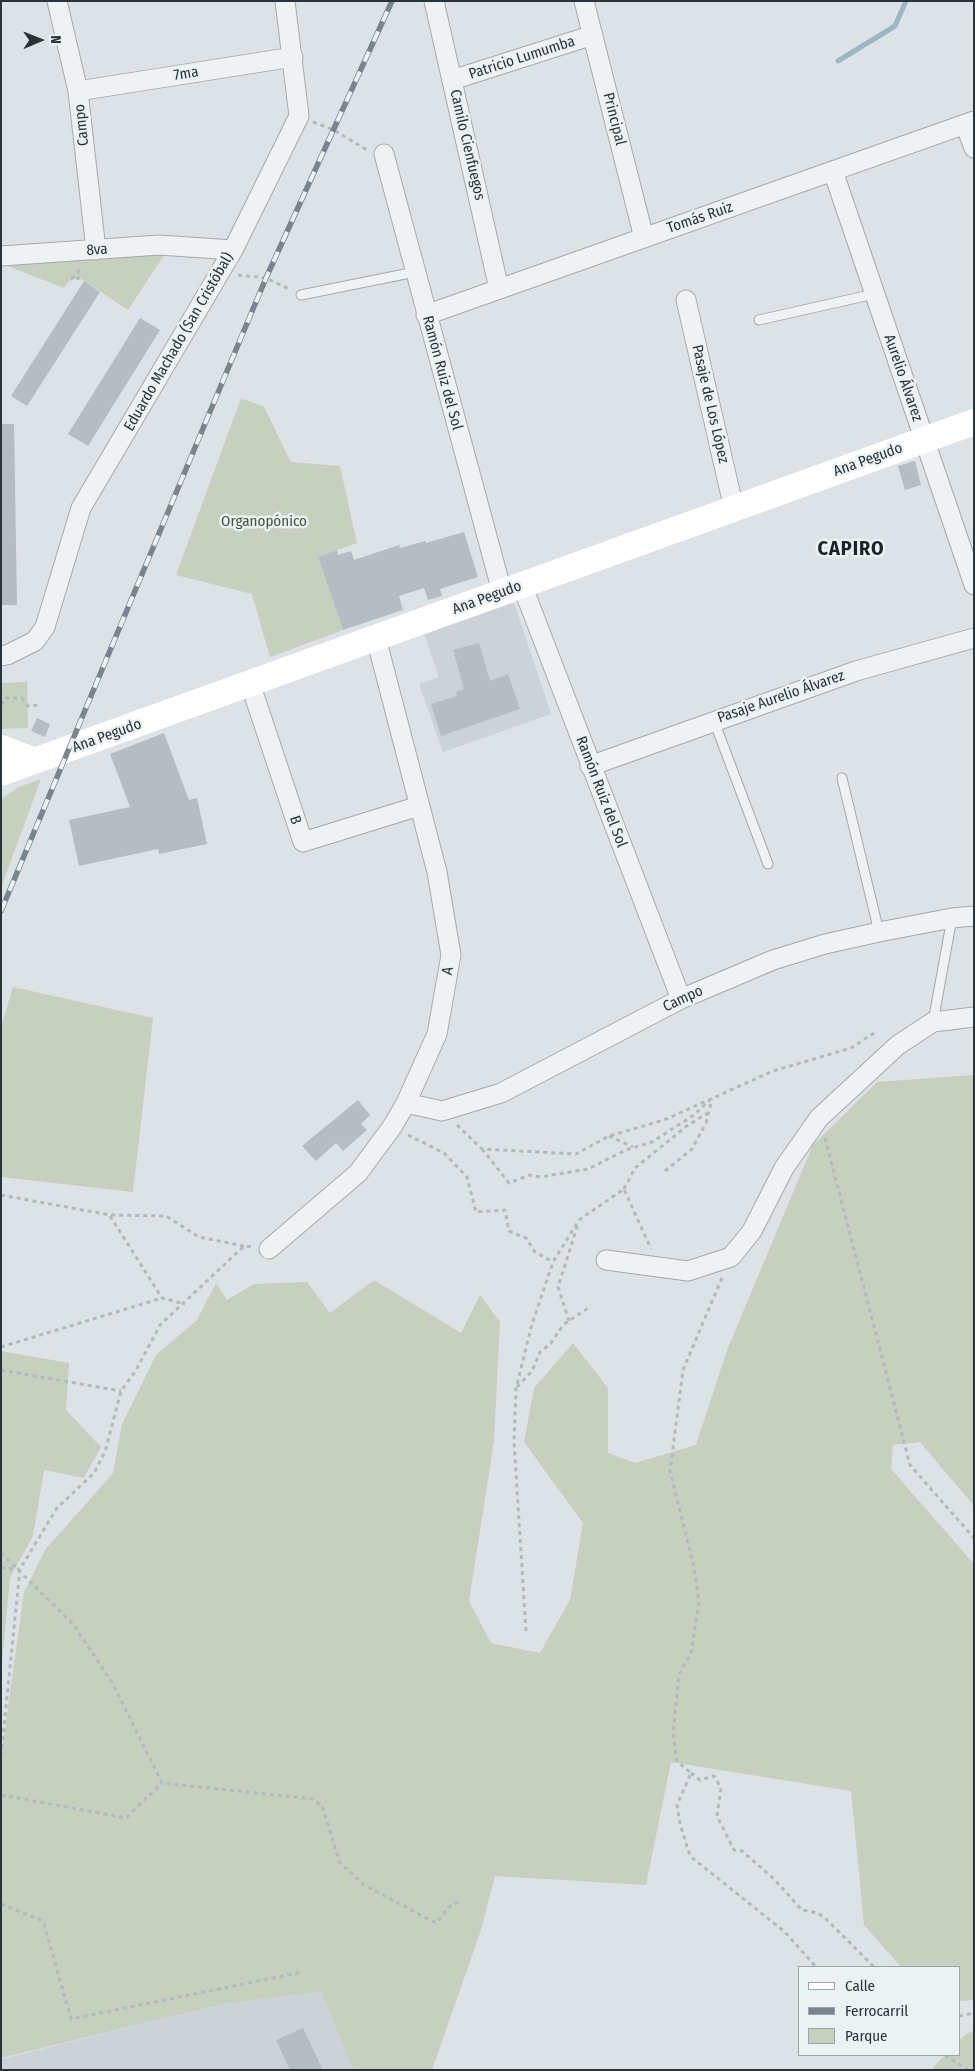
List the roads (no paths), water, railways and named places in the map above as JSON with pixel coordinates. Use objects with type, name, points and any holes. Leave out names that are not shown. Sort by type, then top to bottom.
[{"type":"street","name":"Campo","points":[[57,1],[78,91],[96,250]]},
{"type":"street","points":[[285,1],[293,58]]},
{"type":"street","name":"Camilo Cienfuegos","points":[[434,1],[499,289]]},
{"type":"street","name":"Principal","points":[[584,1],[644,238]]},
{"type":"street","name":"Patricio Lumumba","points":[[452,80],[593,35]]},
{"type":"street","name":"7ma","points":[[78,91],[293,58]]},
{"type":"street","name":"Eduardo Machado (San Cristóbal)","points":[[1,656],[7,655],[35,641],[45,627],[81,508],[233,250],[299,116],[293,58]]},
{"type":"street","points":[[970,123],[974,148]]},
{"type":"street","name":"Tomás Ruiz","points":[[426,315],[970,123]]},
{"type":"street","name":"Ramón Ruiz del Sol","points":[[384,154],[426,315],[512,589],[590,766],[681,999]]},
{"type":"street","name":"Aurelio Álvarez","points":[[833,171],[924,440],[970,560],[974,585]]},
{"type":"street","name":"8va","points":[[1,256],[159,245],[233,250]]},
{"type":"street","points":[[193,247],[220,273]]},
{"type":"street","name":"Pasaje de Los López","points":[[686,300],[734,509]]},
{"type":"street","name":"Ana Pegudo","points":[[2,767],[35,761],[974,422]]},
{"type":"street","name":"A","points":[[269,1249],[358,1174],[392,1127],[406,1103],[437,1034],[451,955],[437,872],[376,638]]},
{"type":"street","name":"Pasaje Aurelio Álvarez","points":[[590,766],[856,671],[974,638]]},
{"type":"street","name":"B","points":[[250,683],[303,842],[419,806]]},
{"type":"street","name":"Campo","points":[[406,1103],[442,1111],[501,1093],[681,999],[773,960],[825,944],[879,932],[952,918],[974,916]]},
{"type":"street","points":[[606,1260],[688,1271],[731,1257],[752,1231],[784,1168],[820,1118],[898,1044],[933,1022],[974,1017]]},
{"type":"lane","points":[[301,295],[415,272]]},
{"type":"lane","points":[[759,320],[874,294]]},
{"type":"lane","points":[[714,721],[768,864]]},
{"type":"lane","points":[[842,778],[879,932]]},
{"type":"lane","points":[[933,1022],[952,918]]},
{"type":"waterway","points":[[838,61],[895,26],[906,1]]},
{"type":"railway","points":[[1,911],[266,278],[392,1]]},
{"type":"district","name":"CAPIRO","points":[[851,549]]},
{"type":"park label","name":"Organopónico","points":[[264,522]]}]
